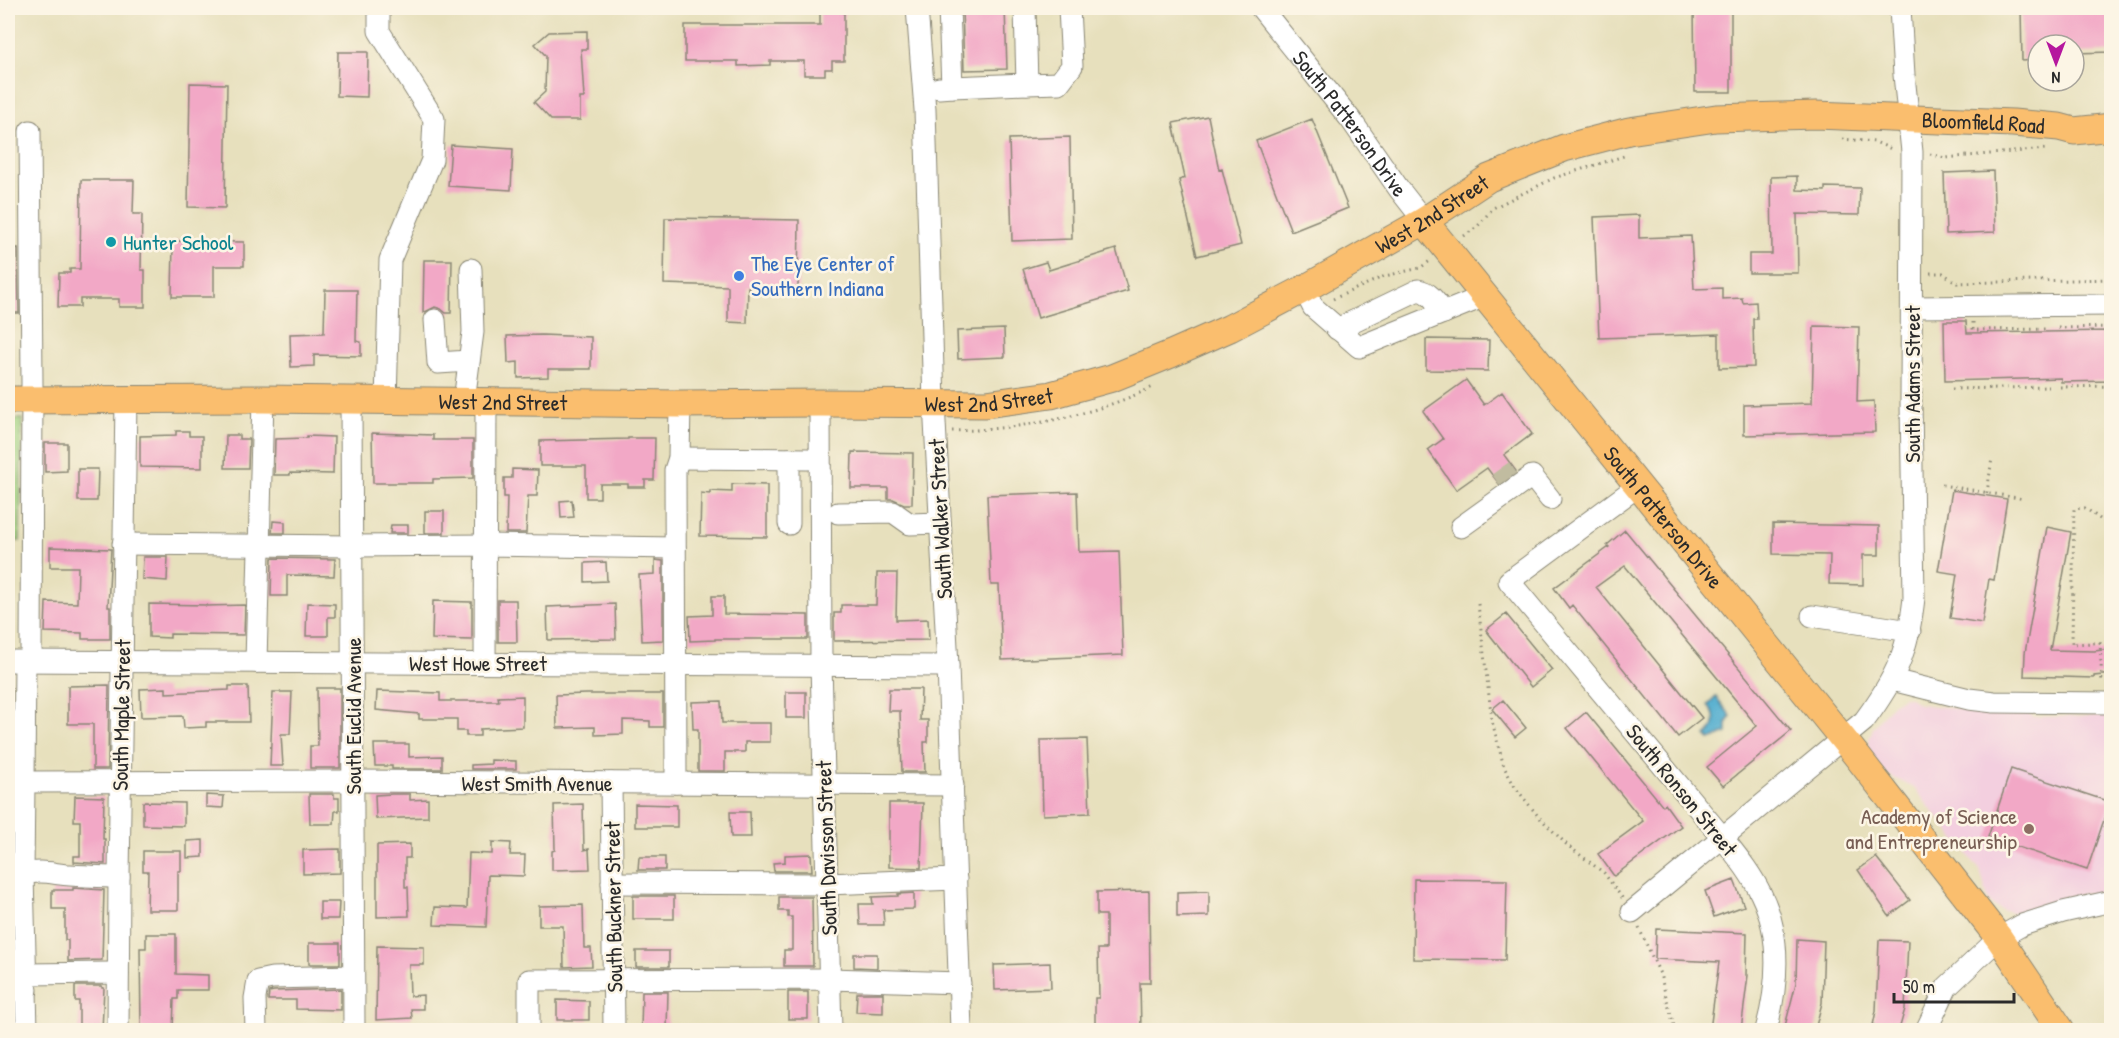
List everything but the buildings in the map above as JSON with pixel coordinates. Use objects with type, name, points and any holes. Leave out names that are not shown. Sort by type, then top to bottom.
[{"type":"main road","name":"Bloomfield Road","points":[[2057,138],[2069,117],[2112,111]]},
{"type":"main road","name":"West 2nd Street","points":[[20,400],[263,399],[680,404],[986,404],[1051,395],[1112,378],[1230,328],[1304,290],[1424,221],[1489,178],[1564,148],[1648,126],[1716,118],[1816,115],[1908,118]]},
{"type":"main road","name":"Bloomfield Road","points":[[1908,118],[2013,123],[2057,138],[2074,131],[2112,128]]},
{"type":"main road","name":"South Patterson Drive","points":[[1424,221],[1843,739],[1999,938],[2061,1030]]},
{"type":"street","points":[[379,8],[379,31],[434,119],[432,160],[390,260],[386,401]]},
{"type":"street","name":"South Walker Street","points":[[917,8],[923,90],[934,403],[948,666],[962,1030]]},
{"type":"street","points":[[949,8],[951,87]]},
{"type":"street","points":[[1025,8],[1027,84]]},
{"type":"street","points":[[923,90],[1059,83],[1072,66],[1068,8]]},
{"type":"street","name":"South Patterson Drive","points":[[1261,8],[1352,120],[1398,189],[1424,221]]},
{"type":"street","name":"South Adams Street","points":[[1632,912],[1864,722],[1892,680],[1904,652],[1910,631],[1914,598],[1911,403],[1912,152],[1900,8]]},
{"type":"street","points":[[27,1030],[20,985],[24,782],[20,400],[30,131]]},
{"type":"street","points":[[471,269],[473,332],[469,361],[475,401],[486,545],[485,663]]},
{"type":"street","points":[[1304,290],[1312,307],[1359,347],[1485,296]]},
{"type":"street","points":[[1337,328],[1418,290],[1431,296],[1444,313]]},
{"type":"street","points":[[1912,307],[2112,305]]},
{"type":"street","points":[[435,320],[438,363],[469,361]]},
{"type":"street","points":[[256,662],[263,399]]},
{"type":"street","name":"South Maple Street","points":[[118,1030],[118,877],[126,400]]},
{"type":"street","name":"South Euclid Avenue","points":[[351,401],[354,1030]]},
{"type":"street","name":"South Davisson Street","points":[[820,403],[821,665],[831,1030]]},
{"type":"street","points":[[676,783],[675,470],[679,458],[680,404]]},
{"type":"street","points":[[679,458],[799,459],[789,524]]},
{"type":"street","points":[[1461,527],[1492,504],[1524,473],[1550,498]]},
{"type":"street","points":[[1492,504],[1491,494],[1498,483]]},
{"type":"street","name":"South Ronson Street","points":[[1638,486],[1509,581],[1746,868],[1772,924],[1775,948],[1774,995],[1766,1030]]},
{"type":"street","points":[[838,513],[893,512],[910,524],[940,523]]},
{"type":"street","points":[[123,544],[675,548]]},
{"type":"street","points":[[1812,616],[1910,631]]},
{"type":"street","name":"West Howe Street","points":[[21,661],[948,666]]},
{"type":"street","points":[[1892,680],[1969,699],[1994,702],[2107,694]]},
{"type":"street","name":"West Smith Avenue","points":[[24,782],[121,780],[953,785]]},
{"type":"street","name":"South Buckner Street","points":[[611,783],[614,1030]]},
{"type":"street","points":[[23,875],[34,871],[45,871],[68,875],[118,877]]},
{"type":"street","points":[[612,883],[828,884],[956,879]]},
{"type":"street","points":[[1926,1030],[1947,987],[1999,938],[2022,925],[2063,912],[2112,901]]},
{"type":"street","points":[[20,985],[110,973],[118,975]]},
{"type":"street","points":[[256,1030],[255,998],[258,981],[273,978],[353,976]]},
{"type":"street","points":[[529,1030],[529,980],[830,979],[960,983]]},
{"type":"path","points":[[1833,138],[1875,142],[1898,151]]},
{"type":"path","points":[[1936,156],[1945,158],[2057,138]]},
{"type":"path","points":[[1477,227],[1493,208],[1554,178],[1625,156]]},
{"type":"path","points":[[1930,273],[1943,273],[1957,282],[2112,279]]},
{"type":"path","points":[[2058,328],[2112,327]]},
{"type":"path","points":[[2060,387],[2112,386]]},
{"type":"path","points":[[1952,389],[2049,387]]},
{"type":"path","points":[[1987,493],[1992,458]]},
{"type":"path","points":[[1942,485],[2024,499]]},
{"type":"path","points":[[2100,519],[2085,508],[2074,509],[2072,644],[2112,642]]},
{"type":"path","points":[[1478,604],[1492,721],[1504,767],[1515,788],[1538,816],[1567,845],[1604,873],[1632,912],[1660,974],[1675,1030]]},
{"type":"path","points":[[2100,642],[2107,694]]},
{"type":"shaded area","name":"Academy of Science and Entrepreneurship","points":[[1904,697],[1919,704],[1967,710],[1970,708],[2027,711],[2033,717],[2111,716],[2111,891],[2076,895],[2017,913],[2004,911],[1992,905],[1988,900],[1980,870],[1914,788],[1884,773],[1870,752],[1869,740],[1873,728],[1892,704]]},
{"type":"green space","points":[[8,419],[22,419],[20,541],[8,541]]},
{"type":"water","points":[[1716,697],[1731,716],[1727,722],[1727,733],[1710,740],[1706,736],[1714,725],[1714,717],[1708,705]]},
{"type":"tunnel","points":[[1498,483],[1516,470]]},
{"type":"place","name":"Hunter School","points":[[111,242]]},
{"type":"place","name":"The Eye Center of Southern Indiana","points":[[739,276]]},
{"type":"place","name":"Academy of Science and Entrepreneurship","points":[[2029,829]]}]
